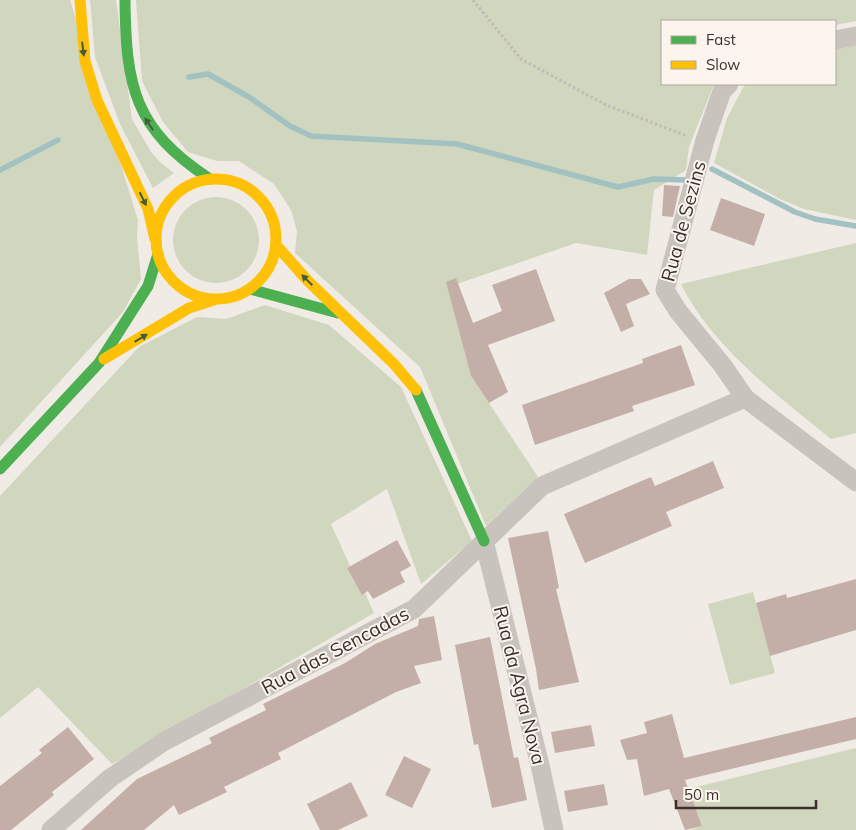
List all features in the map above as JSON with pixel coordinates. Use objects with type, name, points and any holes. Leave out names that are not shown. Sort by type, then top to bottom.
[{"type":"main road","points":[[80,0],[85,60],[96,100],[148,209],[158,254],[164,269],[174,282],[186,292],[201,298],[217,299]]},
{"type":"main road","points":[[125,0],[127,56],[131,83],[143,115],[162,144],[184,165],[210,179]]},
{"type":"main road","points":[[99,363],[189,308],[234,296],[250,289],[263,277],[272,262],[276,246],[275,226],[268,208],[255,193],[241,184],[226,180],[210,179],[192,184],[177,194],[165,207],[158,224],[156,242]]},
{"type":"main road","points":[[276,246],[290,264],[386,355],[411,383],[429,416],[484,541]]},
{"type":"main road","points":[[0,469],[99,363],[148,286],[158,254]]},
{"type":"main road","points":[[250,289],[340,313]]},
{"type":"street","points":[[836,40],[856,36]]},
{"type":"street","name":"Rua de Sezins","points":[[728,85],[722,92],[705,140],[665,290],[678,311],[723,366],[745,398]]},
{"type":"street","points":[[745,398],[856,482]]},
{"type":"street","name":"Rua das Sencadas","points":[[51,830],[109,779],[163,742],[414,609],[542,486],[745,398]]},
{"type":"street","name":"Rua da Agra Nova","points":[[484,541],[540,764],[554,830]]},
{"type":"path","points":[[473,0],[521,59],[537,70],[606,105],[677,134],[705,140]]},
{"type":"green space","points":[[0,0],[70,0],[138,220],[137,237],[141,279],[123,312],[0,447]]},
{"type":"green space","points":[[90,0],[116,0],[132,119],[151,152],[174,173],[153,188],[120,124],[95,57]]},
{"type":"green space","points":[[136,0],[856,0],[856,21],[836,25],[836,20],[661,20],[661,85],[714,85],[689,147],[686,170],[654,190],[647,255],[576,243],[448,287],[471,376],[538,477],[486,526],[420,367],[295,253],[297,231],[291,210],[274,184],[239,161],[217,161],[188,152],[163,122],[142,81]]},
{"type":"green space","points":[[856,46],[856,220],[804,209],[780,199],[714,163],[727,118],[744,85],[836,85],[836,49]]},
{"type":"green space","points":[[216,197],[240,204],[252,216],[259,240],[252,264],[240,276],[216,283],[192,276],[180,264],[173,240],[180,216],[192,204]]},
{"type":"green space","points":[[856,243],[856,433],[831,439],[747,369],[710,329],[694,307],[681,284]]},
{"type":"green space","points":[[265,305],[329,325],[401,387],[472,541],[421,584],[387,489],[331,524],[350,566],[347,568],[362,594],[365,593],[374,613],[112,764],[38,687],[0,718],[0,496],[139,347],[197,317],[226,319]]},
{"type":"green space","points":[[753,592],[775,673],[730,685],[708,604]]},
{"type":"green space","points":[[856,748],[856,830],[690,830],[702,826],[688,789]]},
{"type":"building","points":[[664,185],[680,186],[673,217],[662,216]]},
{"type":"building","points":[[721,198],[765,214],[754,246],[710,230]]},
{"type":"building","points":[[536,269],[555,321],[488,345],[508,392],[489,403],[471,376],[446,282],[456,278],[473,323],[502,311],[492,285]]},
{"type":"building","points":[[629,279],[641,279],[650,294],[626,304],[634,326],[621,332],[604,293]]},
{"type":"building","points":[[681,345],[695,385],[632,406],[634,411],[535,445],[522,405],[643,363],[642,359]]},
{"type":"building","points":[[713,461],[724,488],[666,512],[672,526],[585,563],[564,514],[651,477],[655,486]]},
{"type":"building","points":[[548,531],[559,588],[556,589],[579,682],[539,690],[508,538]]},
{"type":"building","points":[[397,540],[411,566],[400,572],[405,582],[373,599],[368,591],[362,595],[347,568]]},
{"type":"building","points":[[856,579],[856,630],[770,656],[756,603],[786,594],[787,598]]},
{"type":"building","points":[[434,616],[442,660],[414,666],[421,683],[396,692],[278,753],[281,759],[224,787],[227,792],[179,815],[174,805],[144,830],[81,830],[137,779],[212,743],[209,738],[266,710],[263,704],[345,663],[375,644],[418,626],[419,619]]},
{"type":"building","points":[[490,637],[514,758],[518,757],[527,800],[492,808],[478,744],[474,745],[455,645]]},
{"type":"building","points":[[672,714],[684,758],[856,717],[856,739],[685,780],[702,826],[685,830],[669,789],[644,796],[637,759],[627,760],[620,740],[647,733],[644,722]]},
{"type":"building","points":[[591,725],[595,746],[555,753],[551,732]]},
{"type":"building","points":[[68,727],[94,759],[52,792],[54,795],[11,830],[0,830],[0,786],[42,753],[39,750]]},
{"type":"building","points":[[404,756],[431,769],[412,808],[385,795]]},
{"type":"building","points":[[351,782],[368,816],[338,830],[320,830],[307,804]]},
{"type":"building","points":[[604,784],[608,805],[568,812],[564,791]]},
{"type":"waterway","points":[[189,77],[208,74],[249,97],[290,126],[311,136],[457,144],[618,187],[654,179],[686,180]]},
{"type":"waterway","points":[[0,170],[58,140]]},
{"type":"waterway","points":[[712,169],[795,212],[815,219],[856,226]]},
{"type":"traffic: fast","points":[[125,0],[128,58],[132,82],[139,103],[150,123],[165,142],[185,161],[210,179]]},
{"type":"traffic: fast","points":[[0,469],[99,363],[148,286],[158,254]]},
{"type":"traffic: fast","points":[[250,289],[338,313]]},
{"type":"traffic: fast","points":[[416,390],[484,541]]},
{"type":"traffic: slow","points":[[80,0],[85,61],[97,100],[148,209],[155,239]]},
{"type":"traffic: slow","points":[[216,179],[228,180],[239,184],[249,189],[258,197],[266,206],[271,216],[275,227],[276,239],[275,251],[271,262],[266,272],[258,281],[249,289],[239,294],[228,298],[216,299],[204,298],[193,294],[183,289],[174,281],[166,272],[161,262],[157,251],[156,239],[157,227],[161,216],[166,206],[174,197],[183,189],[193,184],[204,180],[216,179]]},
{"type":"traffic: slow","points":[[276,245],[308,281],[394,364],[416,390]]},
{"type":"traffic: slow","points":[[104,359],[189,308],[217,299]]}]
